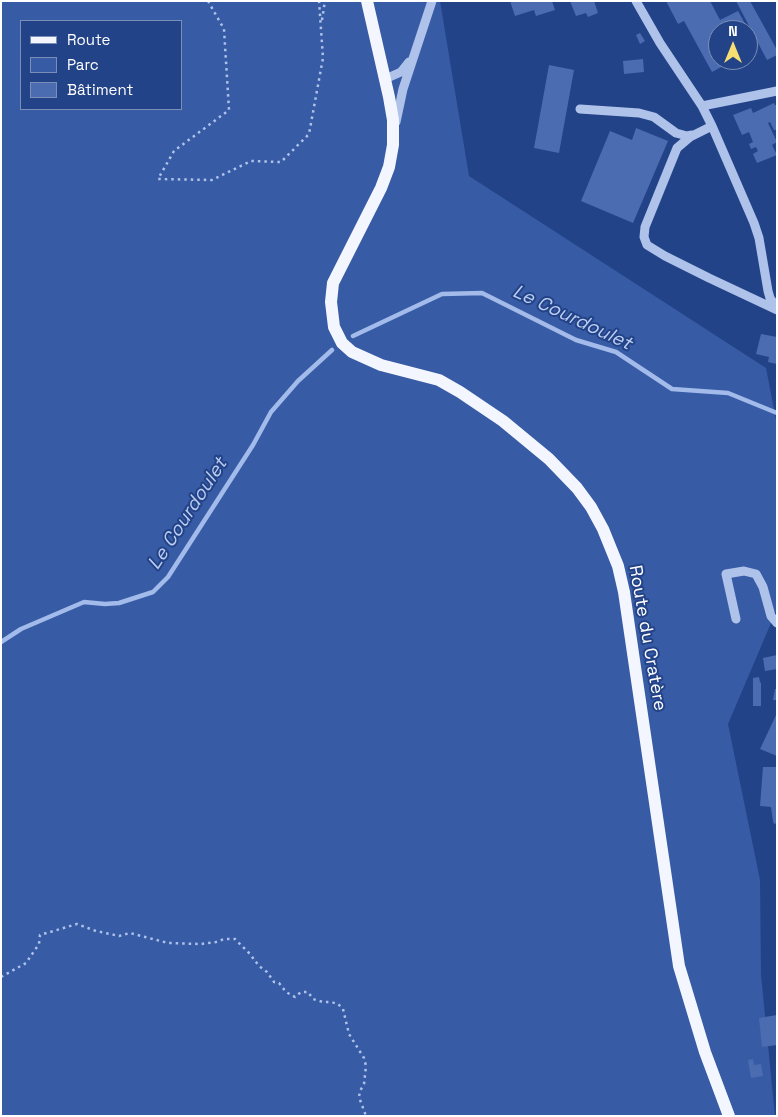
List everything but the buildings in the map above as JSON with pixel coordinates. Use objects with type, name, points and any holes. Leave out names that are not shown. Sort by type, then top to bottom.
[{"type":"main road","name":"Route du Cratère","points":[[367,1],[393,120],[393,145],[389,167],[381,188],[333,283],[331,302],[334,327],[342,343],[352,352],[381,365],[439,380],[503,421],[549,459],[577,488],[591,507],[603,529],[618,566],[625,601],[679,966],[705,1052],[729,1116]]},
{"type":"street","points":[[393,145],[403,89],[432,1]]},
{"type":"street","points":[[636,1],[670,58],[702,106],[712,126],[754,223],[759,238],[768,291],[777,309]]},
{"type":"street","points":[[385,78],[401,72],[405,68],[418,45]]},
{"type":"street","points":[[702,106],[777,91]]},
{"type":"street","points":[[580,109],[640,113],[654,117],[679,134],[695,135]]},
{"type":"street","points":[[712,126],[685,140],[677,148],[645,227],[644,237],[647,245],[709,278],[777,309]]},
{"type":"street","points":[[736,619],[726,574],[744,571],[756,574],[764,587],[770,616],[777,623]]},
{"type":"path","points":[[208,1],[224,29],[229,110],[174,151],[158,179],[212,180],[251,161],[281,162],[310,134],[323,58],[319,1]]},
{"type":"path","points":[[321,26],[325,1]]},
{"type":"path","points":[[1,977],[26,963],[39,944],[40,935],[77,924],[96,931],[119,936],[130,933],[168,943],[201,944],[224,939],[235,939],[250,954],[258,966],[267,972],[274,982],[279,983],[286,992],[295,997],[301,992],[308,992],[313,999],[338,1004],[343,1009],[349,1034],[364,1058],[366,1066],[364,1084],[359,1098],[366,1116]]},
{"type":"green space","points":[[1,1],[440,1],[469,176],[766,368],[777,425],[777,609],[728,724],[760,880],[761,975],[775,1116],[1,1116]]},
{"type":"waterway","name":"Le Courdoulet","points":[[353,336],[442,294],[482,293],[576,340],[616,352],[672,389],[728,393],[777,413]]},
{"type":"waterway","name":"Le Courdoulet","points":[[1,642],[21,629],[84,602],[119,603],[153,592],[168,577],[253,445],[271,412],[298,381],[332,350]]}]
